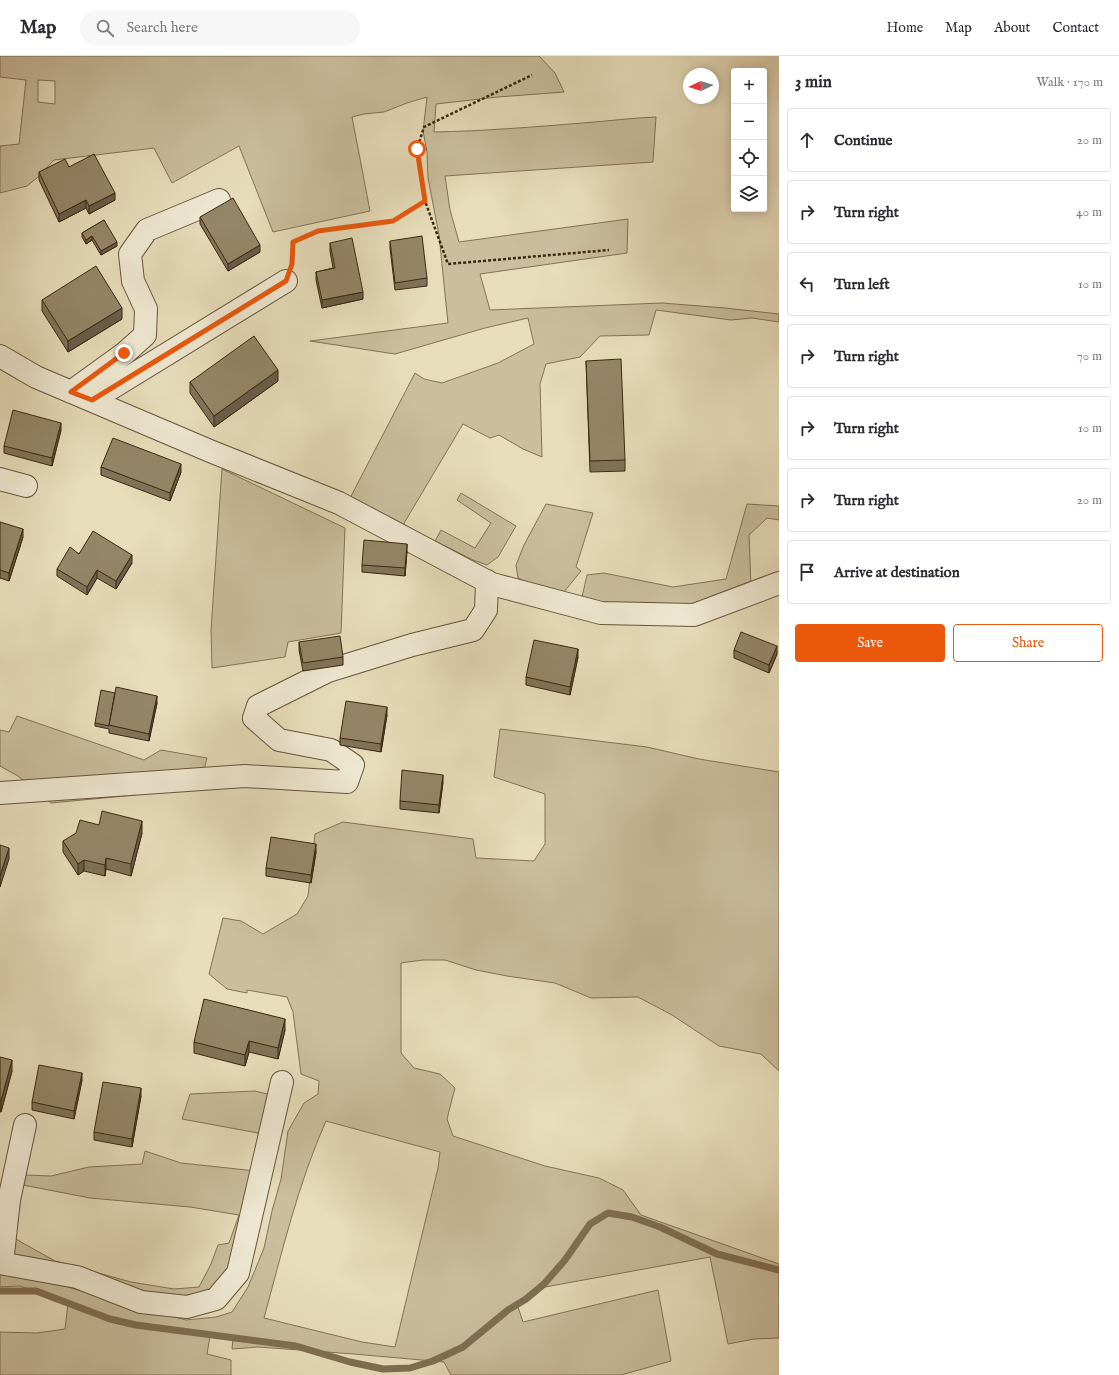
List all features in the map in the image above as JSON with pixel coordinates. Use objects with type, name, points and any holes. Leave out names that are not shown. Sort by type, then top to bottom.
[{"type":"street","points":[[71,392],[124,353],[145,335],[146,309],[133,281],[130,254],[147,230],[219,200]]},
{"type":"street","points":[[92,400],[286,281]]},
{"type":"street","points":[[0,356],[36,377],[339,503],[492,584],[600,613],[694,615],[779,583]]},
{"type":"street","points":[[0,479],[26,486]]},
{"type":"street","points":[[0,793],[245,776],[346,782],[353,765],[331,750],[279,740],[254,718],[258,706],[328,671],[412,645],[473,630],[486,610],[488,582]]},
{"type":"street","points":[[25,1125],[8,1200],[1,1263],[77,1277],[141,1302],[187,1307],[216,1299],[238,1273],[282,1082]]},
{"type":"path","points":[[532,75],[424,127],[417,149],[425,201],[448,264],[609,250]]},
{"type":"path","points":[[286,281],[292,264],[293,242],[318,231],[393,221],[425,201]]},
{"type":"shaded area","points":[[0,56],[539,56],[555,73],[564,92],[436,104],[434,132],[508,129],[656,117],[653,162],[445,176],[450,210],[459,242],[628,219],[627,253],[480,274],[490,310],[662,303],[779,314],[779,322],[752,318],[731,320],[656,310],[649,335],[600,336],[580,357],[546,364],[540,384],[542,457],[523,449],[499,435],[490,438],[463,424],[403,525],[348,502],[415,373],[424,379],[442,383],[498,363],[534,344],[528,318],[485,328],[395,354],[310,341],[448,323],[439,235],[428,178],[427,152],[423,131],[427,97],[384,112],[352,117],[370,211],[273,232],[239,146],[172,183],[154,148],[54,160],[27,186],[0,193],[0,146],[19,144],[26,80],[0,77]],"holes":[[[38,80],[55,81],[55,104],[38,102]]]},
{"type":"shaded area","points":[[222,469],[345,528],[341,633],[288,642],[285,657],[212,668],[211,630]]},
{"type":"shaded area","points":[[461,493],[516,526],[498,557],[487,565],[473,560],[435,541],[441,530],[475,548],[491,523],[457,500]]},
{"type":"shaded area","points":[[546,504],[593,513],[576,567],[581,571],[564,592],[529,583],[518,578],[516,565],[524,545]]},
{"type":"shaded area","points":[[747,504],[779,506],[779,520],[767,518],[749,535],[751,587],[705,601],[667,610],[612,608],[582,597],[587,575],[604,573],[673,587],[726,579]]},
{"type":"shaded area","points":[[17,716],[144,760],[161,750],[207,758],[202,778],[135,795],[51,803],[18,776],[0,766],[0,730],[9,732]]},
{"type":"shaded area","points":[[500,729],[647,747],[699,759],[779,772],[779,1071],[761,1054],[719,1046],[672,1015],[638,997],[591,998],[555,983],[476,970],[445,960],[423,960],[401,963],[401,1053],[414,1068],[440,1074],[455,1088],[447,1119],[453,1136],[545,1166],[599,1178],[623,1190],[641,1215],[779,1264],[779,1338],[754,1339],[728,1344],[710,1257],[545,1287],[518,1307],[523,1322],[658,1290],[671,1361],[621,1375],[451,1375],[444,1362],[258,1347],[232,1349],[233,1339],[210,1336],[207,1354],[231,1360],[231,1375],[0,1375],[0,1332],[37,1333],[65,1329],[68,1303],[20,1286],[0,1287],[0,1275],[5,1274],[39,1279],[186,1320],[216,1317],[232,1312],[248,1287],[264,1248],[281,1179],[288,1131],[304,1103],[318,1094],[319,1081],[301,1074],[293,1012],[287,997],[247,990],[247,993],[227,989],[209,974],[223,918],[241,921],[263,934],[297,914],[308,896],[315,834],[343,822],[473,839],[476,858],[534,861],[545,844],[545,794],[494,777]],"holes":[[[326,1121],[440,1152],[438,1168],[395,1347],[362,1342],[264,1318],[299,1194]]]},
{"type":"shaded area","points":[[255,1091],[276,1096],[235,1278],[181,1309],[14,1256],[12,1237],[55,1261],[131,1282],[174,1289],[199,1287],[211,1264],[218,1245],[229,1243],[239,1215],[190,1207],[90,1198],[23,1185],[26,1175],[51,1176],[89,1167],[142,1164],[145,1151],[181,1163],[256,1171],[261,1157],[258,1133],[182,1119],[190,1094]]},
{"type":"building","points":[[94,154],[115,193],[89,206],[86,200],[59,214],[39,172],[65,159],[69,167]]},
{"type":"building","points":[[233,198],[260,245],[228,264],[200,217]]},
{"type":"building","points":[[104,220],[117,242],[101,251],[92,236],[86,240],[82,233]]},
{"type":"building","points":[[422,236],[427,278],[395,283],[390,241]]},
{"type":"building","points":[[352,238],[363,292],[322,300],[316,272],[335,268],[330,243]]},
{"type":"building","points":[[96,266],[122,308],[68,341],[42,300]]},
{"type":"building","points":[[254,336],[278,370],[214,416],[190,382]]},
{"type":"building","points":[[621,359],[625,460],[590,461],[586,361]]},
{"type":"building","points":[[13,410],[61,423],[52,458],[4,446]]},
{"type":"building","points":[[113,438],[181,464],[170,493],[101,467]]},
{"type":"building","points":[[0,522],[23,529],[9,573],[0,570]]},
{"type":"building","points":[[93,531],[132,555],[116,581],[97,570],[87,587],[57,569],[70,547],[79,554]]},
{"type":"building","points":[[364,540],[407,544],[405,568],[362,565]]},
{"type":"building","points":[[741,632],[777,646],[769,665],[734,650]]},
{"type":"building","points":[[340,636],[343,657],[303,663],[299,642]]},
{"type":"building","points":[[534,640],[578,649],[570,687],[526,677]]},
{"type":"building","points":[[116,687],[157,696],[149,734],[109,725]]},
{"type":"building","points":[[101,690],[115,693],[109,726],[95,723]]},
{"type":"building","points":[[346,701],[387,707],[381,744],[340,738]]},
{"type":"building","points":[[402,770],[443,775],[439,805],[400,801]]},
{"type":"building","points":[[102,811],[142,821],[131,864],[106,858],[105,865],[84,860],[78,864],[63,841],[76,833],[80,820],[99,825]]},
{"type":"building","points":[[271,837],[316,844],[311,875],[266,868]]},
{"type":"building","points":[[0,845],[9,848],[0,876]]},
{"type":"building","points":[[204,999],[285,1019],[278,1048],[249,1041],[245,1055],[194,1042]]},
{"type":"building","points":[[0,1057],[12,1060],[1,1101],[0,1101]]},
{"type":"building","points":[[39,1065],[82,1073],[74,1111],[32,1102]]},
{"type":"building","points":[[103,1082],[141,1088],[132,1139],[94,1132]]},
{"type":"waterway","points":[[0,1291],[36,1291],[110,1319],[136,1325],[296,1346],[350,1362],[383,1369],[410,1368],[433,1361],[463,1347],[508,1310],[526,1299],[544,1284],[565,1260],[590,1224],[608,1213],[632,1217],[660,1227],[717,1254],[779,1270]]},
{"type":"route","points":[[124,353],[71,392],[92,400],[286,281],[292,264],[293,242],[318,231],[393,221],[425,201],[417,149]]}]
